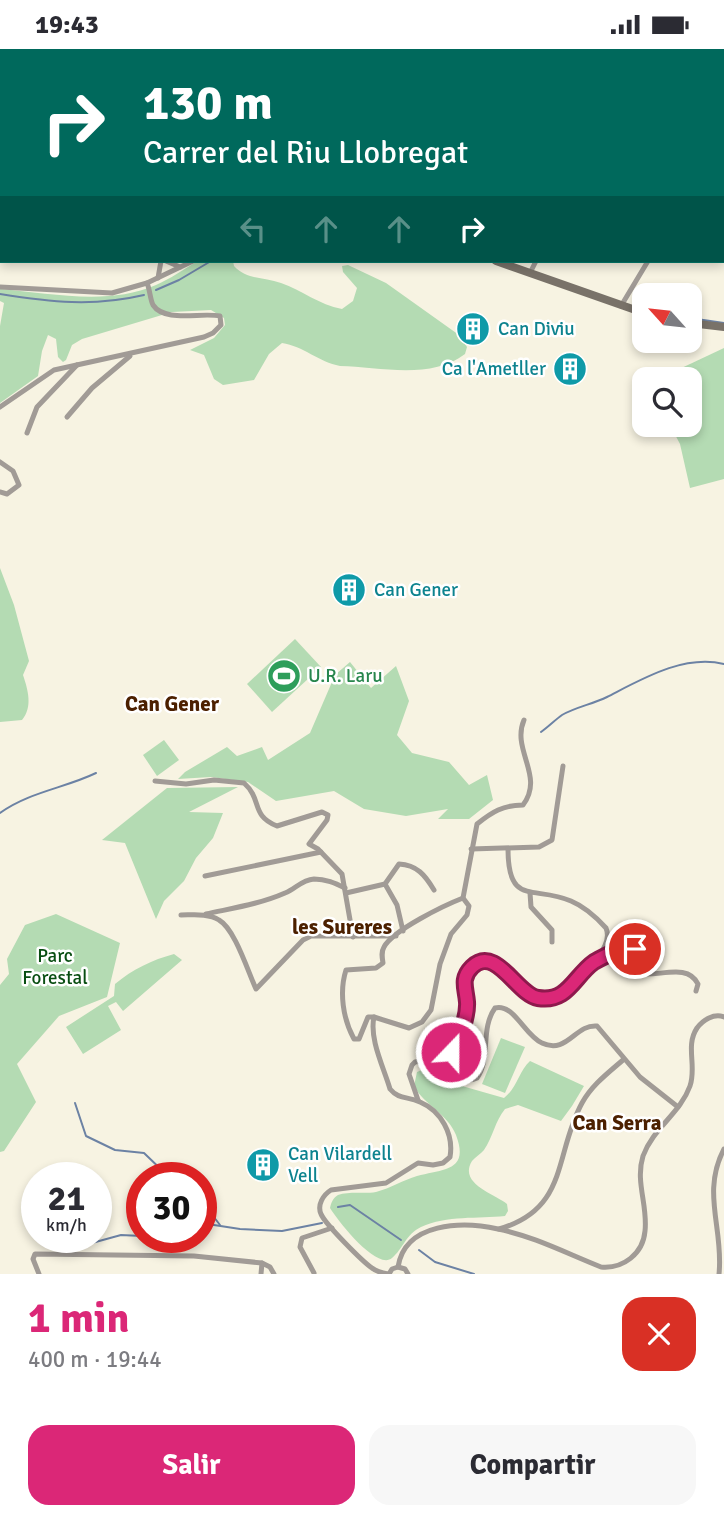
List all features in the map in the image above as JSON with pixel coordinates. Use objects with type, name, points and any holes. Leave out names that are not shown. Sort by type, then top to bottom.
[{"type":"street","points":[[158,278],[163,263]]},
{"type":"street","points":[[168,263],[177,267],[184,266]]},
{"type":"street","points":[[0,287],[112,293],[146,283],[189,263]]},
{"type":"street","points":[[501,263],[632,309]]},
{"type":"street","points":[[530,274],[535,263]]},
{"type":"street","points":[[621,306],[647,263]]},
{"type":"street","points":[[0,407],[54,370],[204,337],[214,333],[221,325],[220,316],[171,315],[157,309],[151,302],[151,293],[146,283]]},
{"type":"street","points":[[702,324],[724,327]]},
{"type":"street","points":[[67,418],[92,388],[133,354]]},
{"type":"street","points":[[27,433],[37,407],[77,365]]},
{"type":"street","points":[[0,462],[13,471],[19,485],[7,494],[0,492]]},
{"type":"street","points":[[464,898],[424,915],[386,943],[382,950],[383,963],[376,968],[346,970],[343,978],[343,1006],[354,1039],[359,1039],[368,1017],[410,1028],[422,1022],[431,1010],[447,944],[451,934],[467,915],[469,906],[464,898],[477,824],[496,810],[509,805],[523,805],[526,802],[530,779],[519,732],[524,720]]},
{"type":"street","points":[[471,849],[539,847],[552,840],[563,766]]},
{"type":"street","points":[[155,781],[186,784],[223,781],[244,783],[255,797],[264,821],[277,826],[322,812],[328,815],[309,844],[321,852],[342,874],[353,937]]},
{"type":"street","points":[[418,1101],[409,1074],[415,1062],[443,1057],[451,1052],[457,1043],[468,1004],[463,985],[475,965],[494,964],[504,969],[527,994],[544,999],[564,994],[593,963],[607,942],[607,928],[572,901],[530,894],[511,880],[508,849]]},
{"type":"street","points":[[205,876],[321,852]]},
{"type":"street","points":[[181,915],[204,915],[259,902],[289,892],[299,883],[313,879],[329,880],[346,890],[385,884],[399,863],[421,871],[434,890]]},
{"type":"street","points":[[385,884],[397,905],[403,931]]},
{"type":"street","points":[[530,894],[531,907],[552,930],[552,941]]},
{"type":"street","points":[[204,915],[220,920],[228,928],[256,989],[303,940],[311,936],[396,936]]},
{"type":"street","points":[[593,963],[633,943],[636,973],[690,974],[696,980],[696,991]]},
{"type":"street","points":[[423,1061],[463,1081],[477,1078],[482,1068],[488,1021],[495,1008],[501,1007],[508,1010],[533,1038],[548,1045],[566,1043],[586,1027],[597,1026],[623,1060],[645,1082],[678,1107]]},
{"type":"street","points":[[398,1267],[407,1246],[423,1232],[454,1226],[499,1229],[601,1267],[615,1267],[625,1263],[638,1249],[645,1231],[639,1183],[644,1154],[653,1135],[678,1107],[691,1081],[693,1035],[699,1025],[708,1019],[719,1015],[724,1017]]},
{"type":"street","points":[[374,1017],[374,1036],[390,1089],[396,1096],[418,1101],[439,1116],[448,1129],[452,1148],[450,1157],[441,1164],[418,1163],[386,1182],[331,1190],[324,1194],[320,1213],[369,1266],[389,1274],[392,1269],[398,1267],[405,1269],[408,1274]]},
{"type":"street","points":[[499,1229],[533,1212],[548,1197],[556,1182],[573,1123],[582,1103],[598,1082],[623,1060]]},
{"type":"street","points":[[719,1274],[722,1243],[714,1205],[713,1184],[724,1149]]},
{"type":"street","points":[[314,1273],[300,1247],[302,1238],[332,1228]]},
{"type":"street","points":[[39,1274],[33,1259],[35,1254],[194,1256],[262,1263],[270,1267],[274,1274]]},
{"type":"street","points":[[261,1274],[262,1263]]},
{"type":"green space","points":[[195,263],[233,263],[244,274],[281,283],[342,309],[353,301],[357,288],[343,272],[342,266],[348,265],[386,283],[459,335],[467,347],[465,354],[452,362],[437,367],[405,370],[340,366],[282,343],[269,354],[254,380],[223,385],[214,379],[204,355],[190,350],[214,338],[225,325],[224,318],[211,310],[172,312],[82,339],[72,345],[63,362],[58,357],[56,339],[48,335],[38,376],[0,403],[0,326],[4,303],[0,301],[0,289],[99,297],[138,291],[172,277]]},
{"type":"green space","points":[[724,348],[724,479],[690,488],[676,437],[702,437],[702,367],[684,367]]},
{"type":"green space","points":[[0,568],[14,605],[29,661],[23,675],[27,687],[28,710],[22,720],[0,722]]},
{"type":"green space","name":"U.R. Laru","points":[[295,639],[321,667],[272,712],[247,684]]},
{"type":"green space","points":[[350,662],[371,688],[396,666],[409,701],[397,735],[412,753],[449,762],[469,785],[487,775],[493,800],[469,819],[438,819],[448,809],[406,816],[364,809],[334,791],[276,801],[248,782],[211,777],[178,779],[227,747],[237,756],[262,747],[268,760],[310,733],[335,675]]},
{"type":"green space","points":[[164,740],[179,760],[157,776],[143,755]]},
{"type":"green space","points":[[238,787],[189,812],[223,813],[213,838],[196,858],[184,881],[164,901],[156,919],[125,843],[102,840],[167,788]]},
{"type":"green space","name":"Parc Forestal","points":[[56,914],[120,943],[107,997],[59,1016],[17,1064],[36,1102],[4,1151],[0,1152],[0,985],[9,974],[7,959],[25,925]]},
{"type":"green space","name":"Parc Forestal","points":[[174,954],[182,960],[123,1011],[116,1002],[108,1006],[121,1030],[83,1054],[66,1027],[114,996],[115,984],[129,974],[150,962]]},
{"type":"green space","points":[[501,1038],[525,1047],[505,1093],[482,1084]]},
{"type":"green space","points":[[530,1061],[584,1086],[561,1121],[518,1105],[505,1109],[484,1150],[472,1161],[470,1176],[480,1187],[507,1204],[508,1211],[505,1216],[431,1223],[416,1230],[392,1258],[385,1260],[377,1258],[358,1243],[330,1208],[338,1195],[376,1192],[451,1167],[459,1156],[456,1135],[452,1128],[414,1086],[417,1072],[432,1072],[462,1086],[504,1098]]},
{"type":"waterway","points":[[156,290],[208,263]]},
{"type":"waterway","points":[[0,294],[72,302],[107,301],[144,295]]},
{"type":"waterway","points":[[702,320],[724,323]]},
{"type":"waterway","points":[[541,732],[567,712],[664,670],[694,662],[724,664]]},
{"type":"waterway","points":[[0,813],[23,800],[96,773]]},
{"type":"waterway","points":[[75,1103],[86,1136],[115,1150],[144,1153],[153,1162]]},
{"type":"waterway","points":[[338,1207],[350,1205],[401,1240]]},
{"type":"waterway","points":[[217,1221],[220,1225]]},
{"type":"waterway","points":[[217,1225],[282,1231],[322,1223]]},
{"type":"waterway","points":[[112,1237],[126,1235]]},
{"type":"waterway","points":[[419,1250],[435,1262],[474,1274]]},
{"type":"place","name":"Can Diviu","points":[[473,329]]},
{"type":"place","name":"Ca l'Ametller","points":[[570,369]]},
{"type":"place","name":"Can Gener","points":[[349,590]]},
{"type":"place","name":"U.R. Laru","points":[[284,676]]},
{"type":"place","name":"Can Vilardell Vell","points":[[263,1165]]},
{"type":"district","name":"Can Gener","points":[[172,704]]},
{"type":"district","name":"les Sureres","points":[[342,927]]},
{"type":"district","name":"Can Serra","points":[[617,1123]]},
{"type":"route","points":[[451,1052],[457,1043],[468,1004],[463,985],[475,965],[494,964],[504,969],[527,994],[549,998],[568,991],[593,963],[633,943],[635,949]]}]
